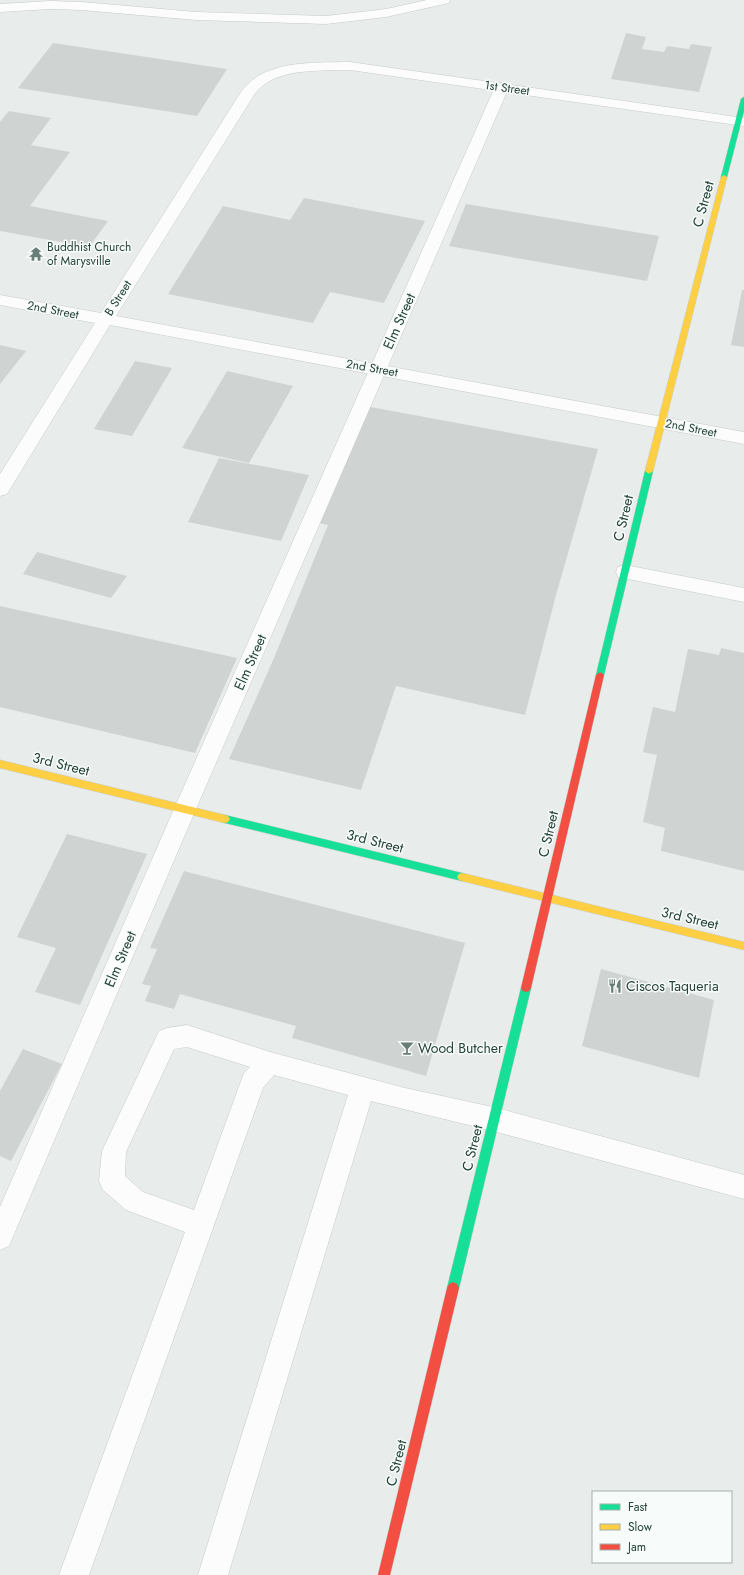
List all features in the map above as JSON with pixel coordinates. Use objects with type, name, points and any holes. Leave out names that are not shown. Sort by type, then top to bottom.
[{"type":"street","name":"1st Street","points":[[271,75],[296,69],[350,66],[741,122]]},
{"type":"street","name":"B Street","points":[[0,489],[248,92],[259,81],[271,75]]},
{"type":"street","name":"C Street","points":[[384,1575],[493,1119],[548,898],[660,422],[741,122],[744,99]]},
{"type":"street","name":"2nd Street","points":[[0,300],[379,369],[744,438]]},
{"type":"street","name":"3rd Street","points":[[0,764],[744,946]]},
{"type":"lane","points":[[0,8],[50,5],[82,6],[196,16],[249,19],[326,20],[386,14],[444,0]]},
{"type":"lane","name":"Elm Street","points":[[0,1237],[185,809],[502,87]]},
{"type":"lane","points":[[624,572],[744,595]]},
{"type":"lane","points":[[200,1225],[135,1201],[112,1181],[114,1151],[167,1039],[187,1036],[270,1063],[405,1099],[493,1119],[744,1187]]},
{"type":"lane","points":[[74,1575],[253,1080],[270,1063]]},
{"type":"lane","points":[[213,1575],[363,1087]]},
{"type":"building","points":[[626,33],[646,37],[642,49],[664,52],[667,46],[689,49],[691,44],[712,47],[699,92],[611,79]]},
{"type":"building","points":[[53,43],[227,69],[197,116],[18,88]]},
{"type":"building","points":[[9,111],[51,118],[31,145],[70,152],[30,206],[108,221],[89,247],[0,231],[0,122]]},
{"type":"building","points":[[304,198],[425,221],[384,303],[330,292],[313,323],[168,294],[223,206],[290,220]]},
{"type":"building","points":[[466,204],[659,236],[647,281],[449,246]]},
{"type":"building","points":[[742,290],[744,290],[744,347],[731,345]]},
{"type":"building","points":[[0,345],[26,351],[0,384]]},
{"type":"building","points":[[135,361],[172,368],[132,436],[94,429]]},
{"type":"building","points":[[227,371],[293,386],[249,463],[182,448]]},
{"type":"building","points":[[365,406],[598,449],[556,595],[525,715],[396,686],[361,790],[229,759],[274,658],[328,525],[315,522]]},
{"type":"building","points":[[219,458],[309,475],[281,541],[188,522]]},
{"type":"building","points":[[37,552],[127,576],[111,598],[23,574]]},
{"type":"building","points":[[0,606],[237,658],[195,753],[0,707]]},
{"type":"building","points":[[721,648],[744,653],[744,871],[661,851],[665,828],[643,822],[657,755],[643,752],[653,707],[675,712],[688,649],[719,655]]},
{"type":"building","points":[[67,834],[147,854],[80,1005],[35,992],[56,948],[17,937]]},
{"type":"building","points":[[184,871],[465,943],[426,1076],[292,1038],[296,1026],[180,994],[174,1009],[145,1001],[151,986],[142,984],[157,949],[150,948]]},
{"type":"building","points":[[601,969],[714,1000],[699,1078],[582,1046]]},
{"type":"building","points":[[23,1049],[62,1064],[11,1161],[0,1156],[0,1091]]},
{"type":"traffic: fast","points":[[724,177],[744,99]]},
{"type":"traffic: fast","points":[[600,675],[649,471]]},
{"type":"traffic: fast","points":[[225,819],[462,877]]},
{"type":"traffic: fast","points":[[453,1288],[526,988]]},
{"type":"traffic: slow","points":[[649,471],[724,177]]},
{"type":"traffic: slow","points":[[0,764],[225,819]]},
{"type":"traffic: slow","points":[[462,877],[744,946]]},
{"type":"traffic: jam","points":[[526,988],[600,675]]},
{"type":"traffic: jam","points":[[384,1575],[453,1288]]},
{"type":"place","name":"Buddhist Church of Marysville","points":[[36,254]]},
{"type":"place","name":"Ciscos Taqueria","points":[[615,986]]},
{"type":"place","name":"Wood Butcher","points":[[407,1048]]}]
